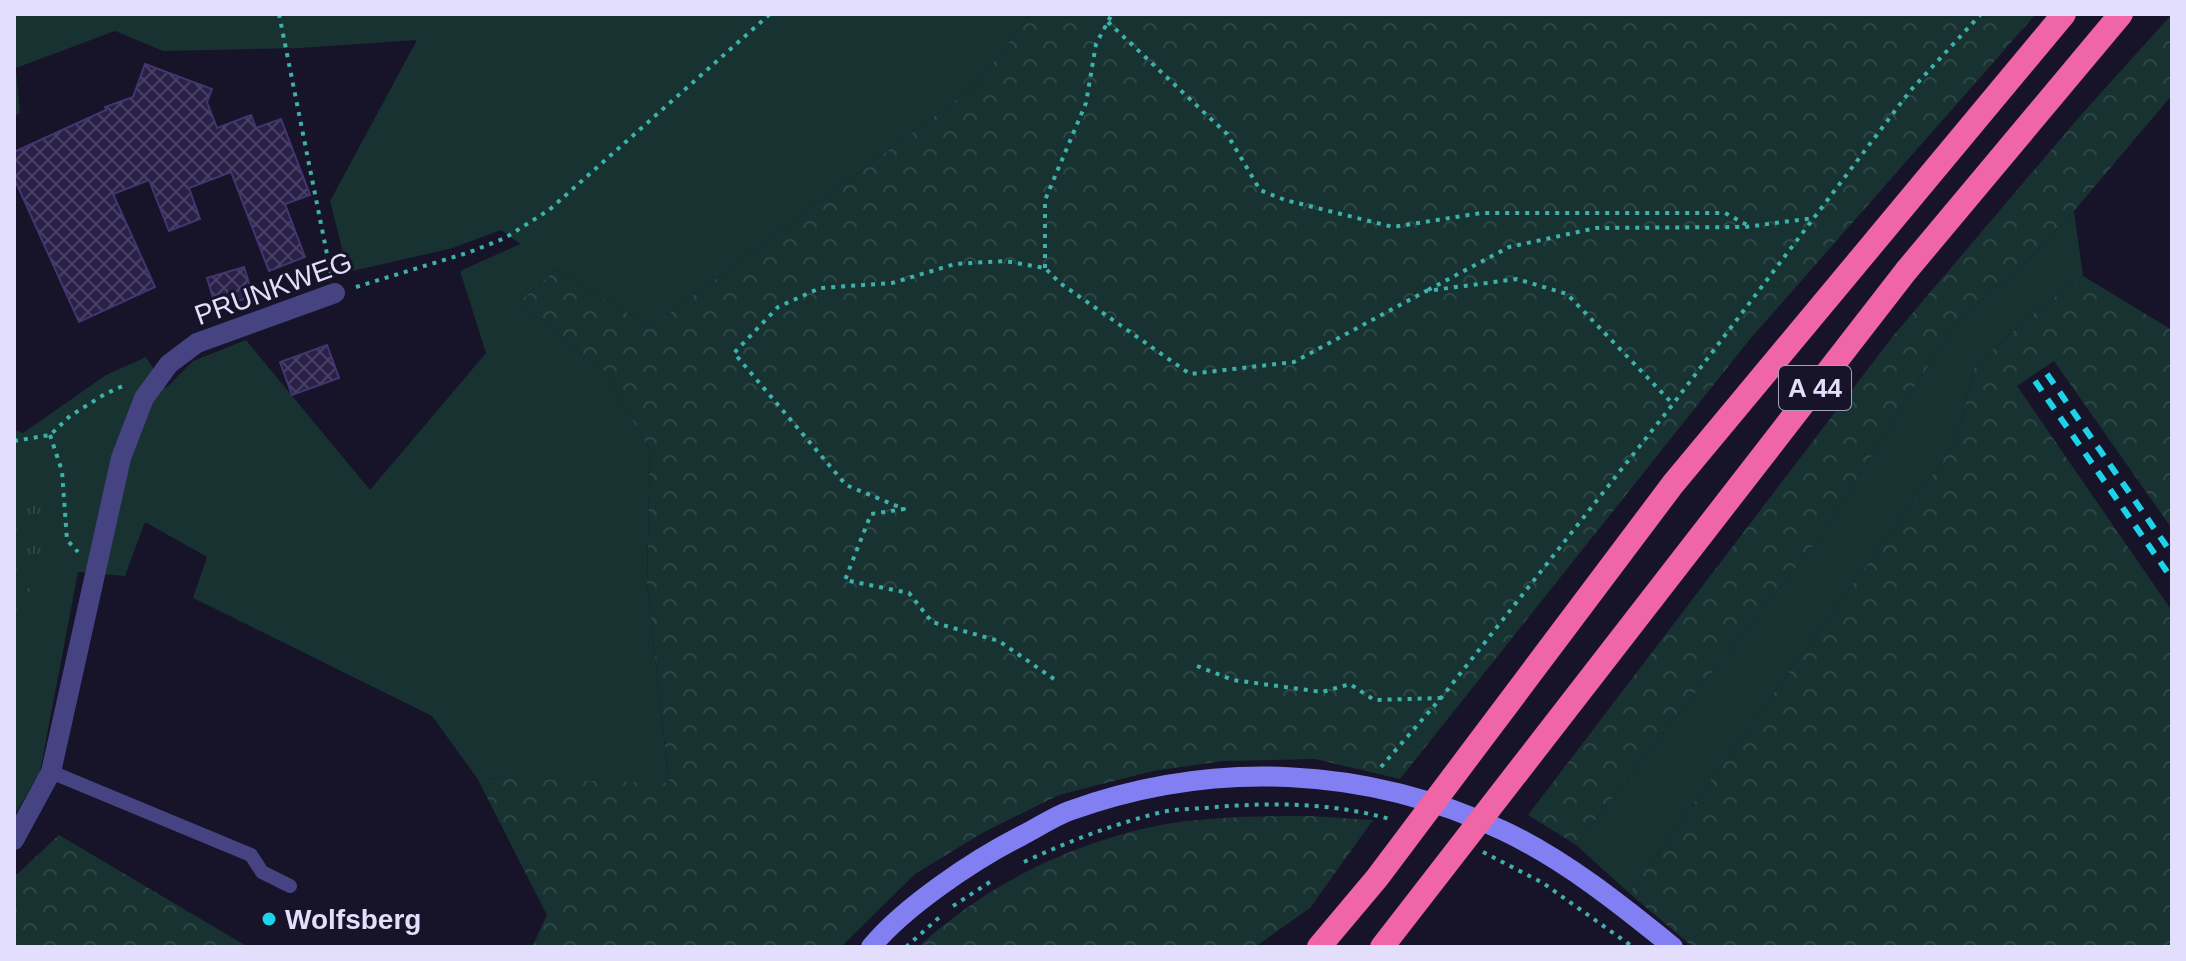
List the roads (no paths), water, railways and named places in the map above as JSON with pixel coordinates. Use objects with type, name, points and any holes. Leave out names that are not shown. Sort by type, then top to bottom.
[{"type":"highway","name":"A 44","points":[[1319,947],[1377,878],[1673,484],[2064,14]]},
{"type":"highway","name":"A 44","points":[[1382,947],[1906,271],[2121,14]]},
{"type":"highway","points":[[1304,947],[1347,915]]},
{"type":"main road","points":[[871,947],[934,891],[1001,846],[1068,812],[1159,785],[1222,778],[1311,776],[1366,785],[1448,809],[1504,831],[1561,863],[1673,947]]},
{"type":"street","name":"PRUNKWEG","points":[[14,840],[51,772],[121,458],[144,398],[169,364],[197,343],[335,293]]},
{"type":"lane","points":[[51,772],[251,855],[262,872],[290,886]]},
{"type":"railway","points":[[2047,374],[2172,554]]},
{"type":"railway","points":[[2035,381],[2172,579]]},
{"type":"place","name":"Wolfsberg","points":[[269,919]]}]
